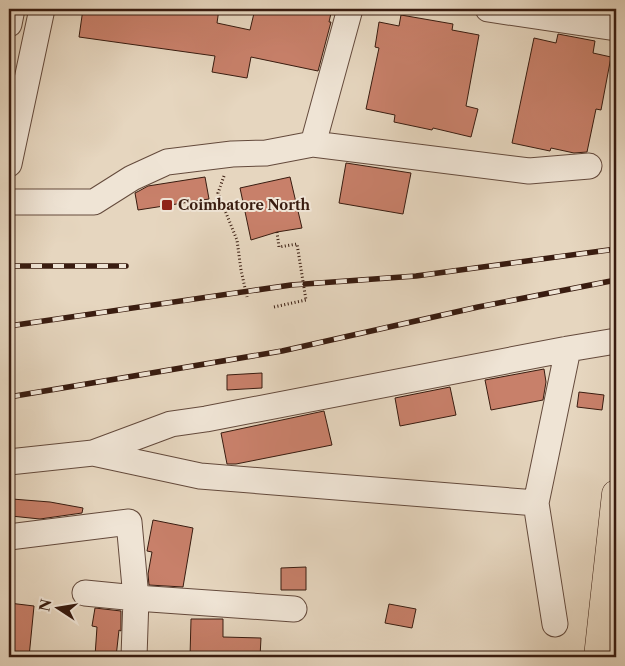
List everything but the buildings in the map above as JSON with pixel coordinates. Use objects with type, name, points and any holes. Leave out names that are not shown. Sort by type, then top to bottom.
[{"type":"main road","points":[[598,657],[616,494]]},
{"type":"street","points":[[9,24],[12,9]]},
{"type":"street","points":[[9,164],[42,9]]},
{"type":"street","points":[[313,144],[350,9]]},
{"type":"street","points":[[488,9],[616,28]]},
{"type":"street","points":[[9,202],[94,202],[132,178],[167,162],[232,154],[266,154],[313,144],[529,171],[589,166]]},
{"type":"street","points":[[9,462],[93,453],[171,424],[206,419],[616,341]]},
{"type":"street","points":[[555,624],[536,503],[568,349]]},
{"type":"street","points":[[93,453],[200,476],[536,503]]},
{"type":"street","points":[[9,537],[129,522],[136,598],[134,657]]},
{"type":"street","points":[[85,593],[294,609]]},
{"type":"path","points":[[232,154],[218,193],[237,240],[246,297]]},
{"type":"path","points":[[274,307],[306,300],[297,244],[279,247],[277,232]]},
{"type":"railway","points":[[9,326],[291,285],[416,276],[616,249]]},
{"type":"railway","points":[[9,266],[126,266]]},
{"type":"railway","points":[[9,397],[282,351],[478,307],[616,280]]},
{"type":"place","name":"Coimbatore North","points":[[167,205]]}]
